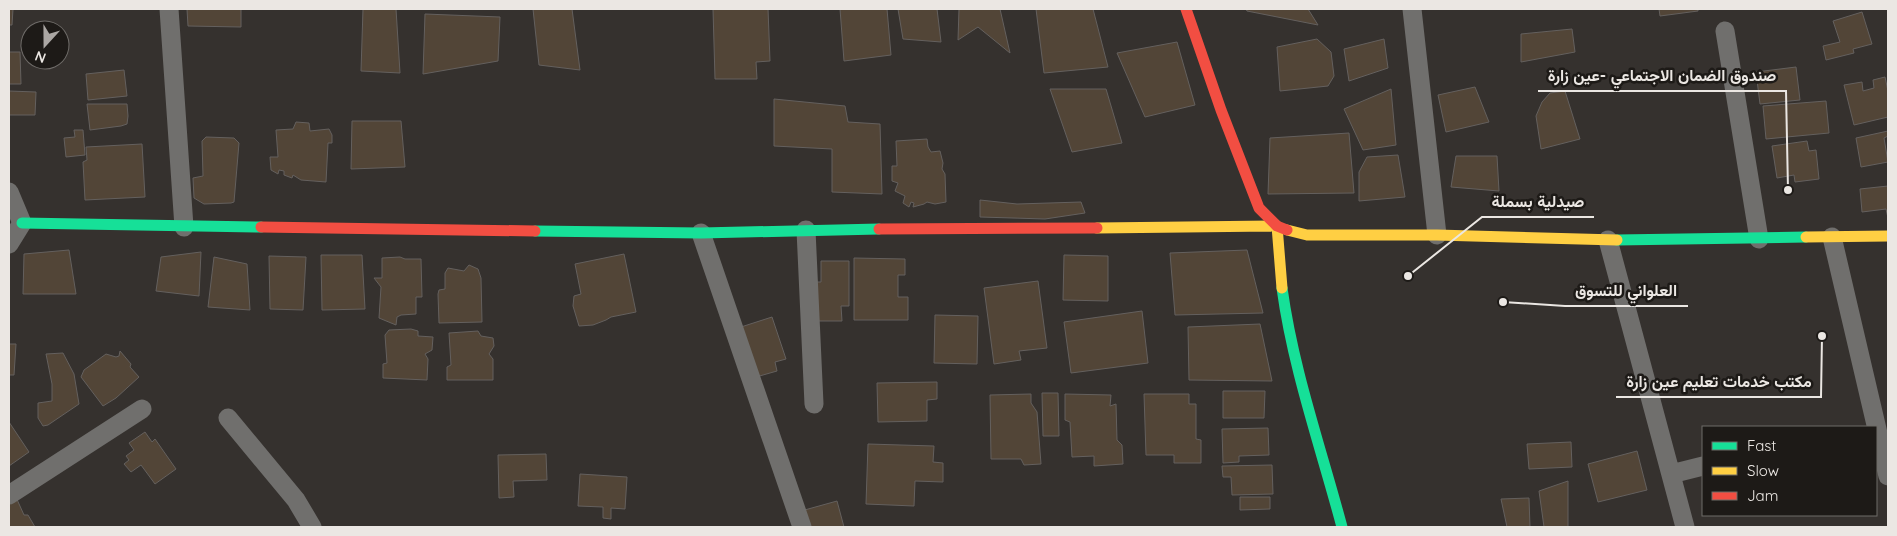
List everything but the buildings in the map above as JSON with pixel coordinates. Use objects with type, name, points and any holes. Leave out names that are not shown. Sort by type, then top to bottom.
[{"type":"street","points":[[169,9],[184,227]]},
{"type":"street","points":[[1186,9],[1221,110],[1259,208],[1277,226],[1291,232],[1307,235],[1437,235],[1608,240],[1888,236]]},
{"type":"street","points":[[1412,9],[1437,235]]},
{"type":"street","points":[[1725,31],[1759,239]]},
{"type":"street","points":[[9,192],[22,223]]},
{"type":"street","points":[[22,223],[700,234],[806,230],[1277,226]]},
{"type":"street","points":[[9,244],[22,223]]},
{"type":"street","points":[[1277,226],[1280,274],[1292,335],[1342,527]]},
{"type":"street","points":[[806,230],[814,404]]},
{"type":"street","points":[[700,234],[802,527]]},
{"type":"street","points":[[1832,237],[1874,426]]},
{"type":"street","points":[[1608,240],[1685,527]]},
{"type":"street","points":[[9,494],[142,409]]},
{"type":"street","points":[[228,418],[296,500],[312,527]]},
{"type":"street","points":[[1877,438],[1888,476]]},
{"type":"street","points":[[1671,474],[1702,466]]},
{"type":"traffic: fast","points":[[22,223],[261,227]]},
{"type":"traffic: fast","points":[[535,231],[701,233],[879,229]]},
{"type":"traffic: fast","points":[[1617,240],[1806,237]]},
{"type":"traffic: fast","points":[[1282,288],[1300,378],[1342,527]]},
{"type":"traffic: slow","points":[[1097,228],[1277,226],[1282,288]]},
{"type":"traffic: slow","points":[[1287,230],[1307,235],[1437,235],[1617,240]]},
{"type":"traffic: slow","points":[[1806,237],[1888,236]]},
{"type":"traffic: jam","points":[[1186,9],[1221,110],[1259,208],[1277,226],[1287,230]]},
{"type":"traffic: jam","points":[[261,227],[535,231]]},
{"type":"traffic: jam","points":[[879,229],[1097,228]]},
{"type":"place","name":"صندوق الضمان الاجتماعي -عين زارة","points":[[1788,190]]},
{"type":"place","name":"صيدلية بسملة","points":[[1408,276]]},
{"type":"place","name":"العلواني للتسوق","points":[[1503,302]]},
{"type":"place","name":"مكتب خدمات تعليم عين زارة","points":[[1822,336]]}]
